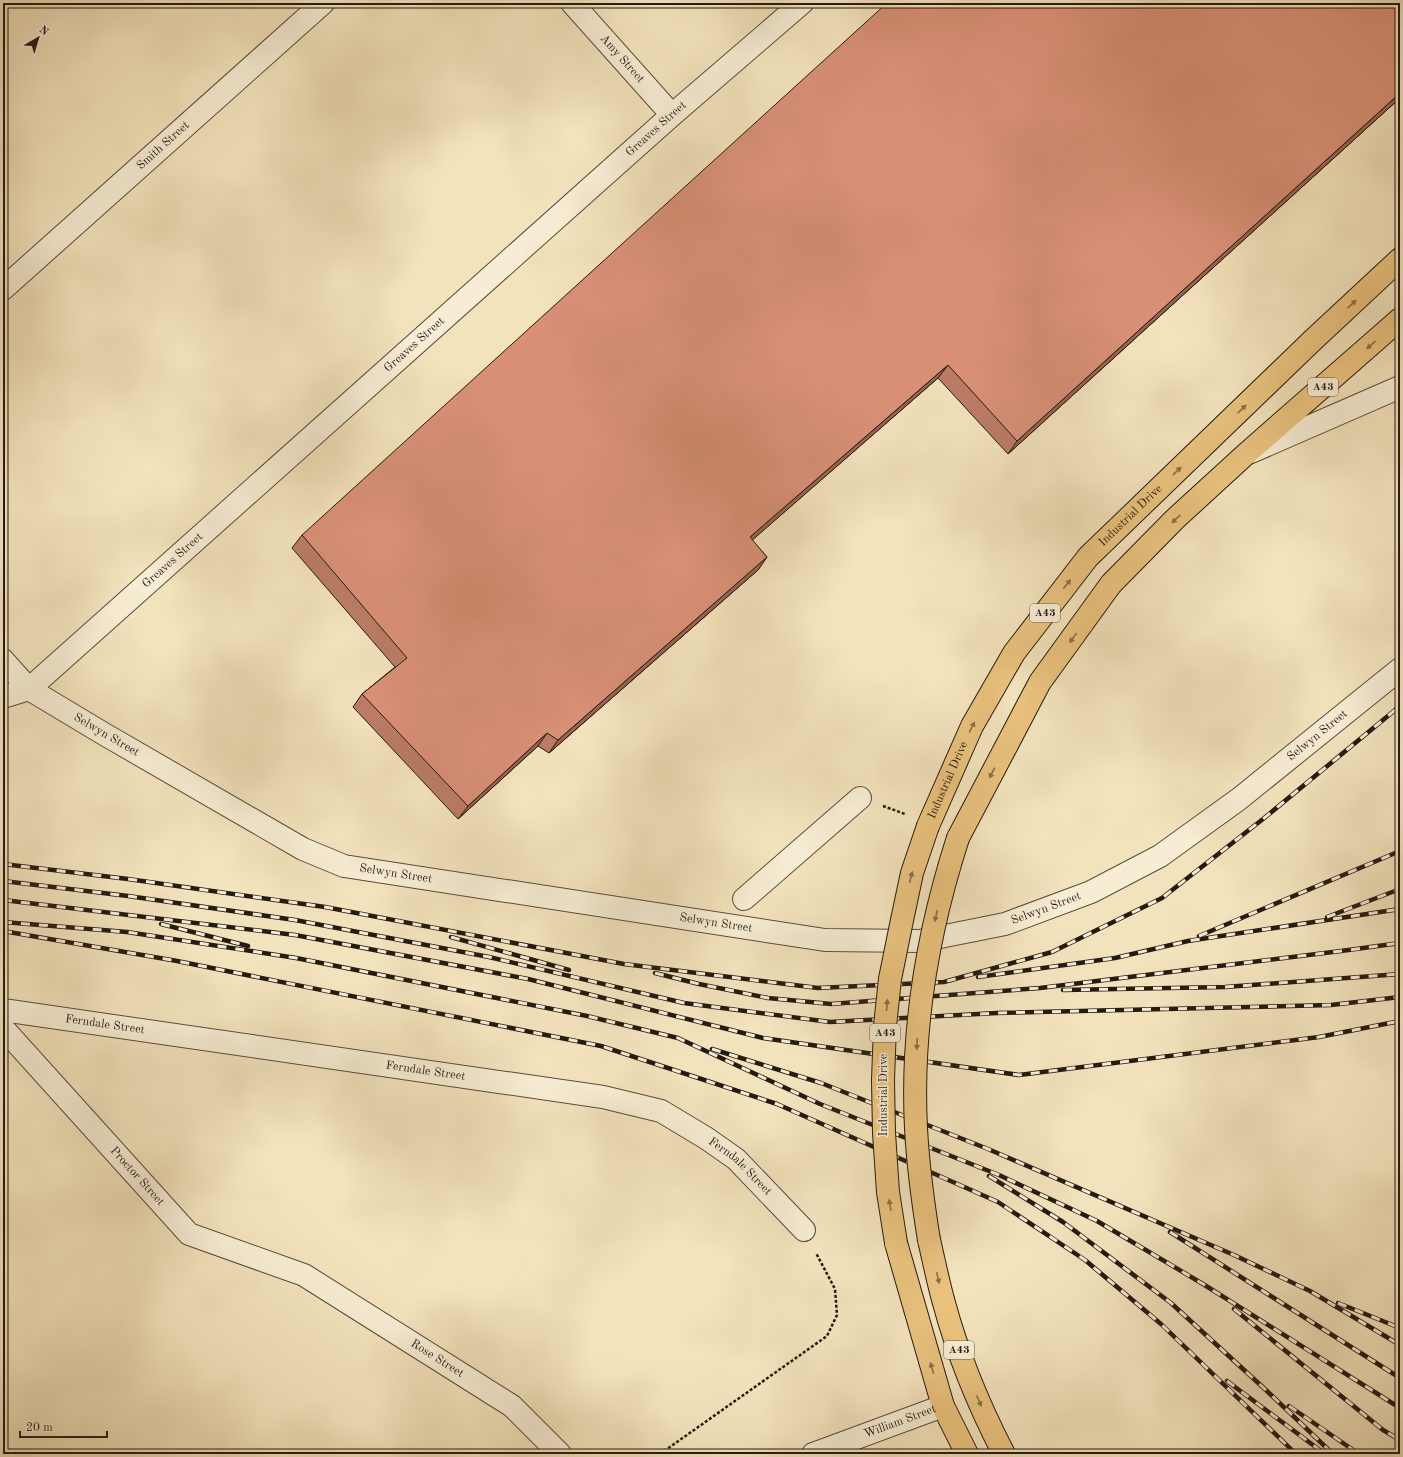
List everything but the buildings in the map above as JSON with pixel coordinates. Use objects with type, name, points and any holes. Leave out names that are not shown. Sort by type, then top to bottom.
[{"type":"highway","name":"Industrial Drive","points":[[967,1454],[943,1406],[896,1243],[888,1192],[884,1133],[883,1080],[885,1026],[890,979],[900,925],[912,874],[928,826],[972,726],[1014,653],[1088,557],[1313,340],[1400,259]]},
{"type":"highway","name":"A43","points":[[1004,1454],[976,1395],[958,1348],[944,1303],[929,1240],[920,1180],[916,1128],[918,1022],[925,970],[935,918],[958,838],[1040,682],[1112,584],[1175,519],[1246,454],[1400,319]]},
{"type":"street","name":"Smith Street","points":[[3,289],[323,3]]},
{"type":"street","name":"Amy Street","points":[[572,3],[672,116]]},
{"type":"street","name":"Greaves Street","points":[[29,689],[672,116],[802,3]]},
{"type":"street","points":[[1246,454],[1400,387]]},
{"type":"street","name":"Selwyn Street","points":[[3,660],[29,689],[302,849],[344,866],[825,940],[920,941],[1005,924],[1091,892],[1160,856],[1239,799],[1400,670]]},
{"type":"street","points":[[3,697],[29,689]]},
{"type":"street","points":[[744,899],[860,798]]},
{"type":"street","name":"Ferndale Street","points":[[3,1010],[603,1096],[661,1111],[706,1138],[736,1159],[804,1230]]},
{"type":"street","name":"Proctor Street","points":[[3,1028],[189,1234],[304,1275]]},
{"type":"street","name":"Rose Street","points":[[304,1275],[512,1406],[560,1454]]},
{"type":"street","name":"William Street","points":[[813,1454],[943,1406]]},
{"type":"path","points":[[660,1454],[827,1336],[837,1315],[835,1289],[804,1230]]},
{"type":"railway","points":[[3,864],[128,879],[325,907],[624,964],[818,988],[944,982],[1052,952],[1162,898],[1263,819],[1400,706]]},
{"type":"railway","points":[[1199,936],[1400,851]]},
{"type":"railway","points":[[3,881],[128,896],[295,920],[489,957],[684,1003],[830,1022],[997,1013],[1331,1005],[1400,997]]},
{"type":"railway","points":[[1327,917],[1400,889]]},
{"type":"railway","points":[[3,900],[295,935],[528,979],[763,1038],[1019,1075],[1319,1037],[1400,1021]]},
{"type":"railway","points":[[978,977],[1115,958],[1188,941],[1400,909]]},
{"type":"railway","points":[[3,922],[127,932],[296,958],[587,1016],[678,1038],[820,1104],[999,1175],[1097,1221],[1203,1284],[1400,1408]]},
{"type":"railway","points":[[161,924],[248,946]]},
{"type":"railway","points":[[3,931],[177,961],[601,1046],[777,1104],[998,1202],[1085,1260],[1161,1324],[1296,1454]]},
{"type":"railway","points":[[451,937],[569,970]]},
{"type":"railway","points":[[655,973],[699,984],[768,998],[831,1004],[1040,988],[1400,943]]},
{"type":"railway","points":[[1063,990],[1225,987],[1400,974]]},
{"type":"railway","points":[[712,1049],[821,1083],[988,1149],[1234,1255],[1310,1291],[1400,1345]]},
{"type":"railway","points":[[989,1176],[1063,1222],[1171,1303],[1333,1454]]},
{"type":"railway","points":[[1170,1232],[1400,1378]]},
{"type":"railway","points":[[1338,1303],[1400,1328]]},
{"type":"railway","points":[[1234,1309],[1383,1430],[1400,1440]]},
{"type":"railway","points":[[1227,1381],[1325,1454]]},
{"type":"railway","points":[[1289,1406],[1359,1454]]}]
